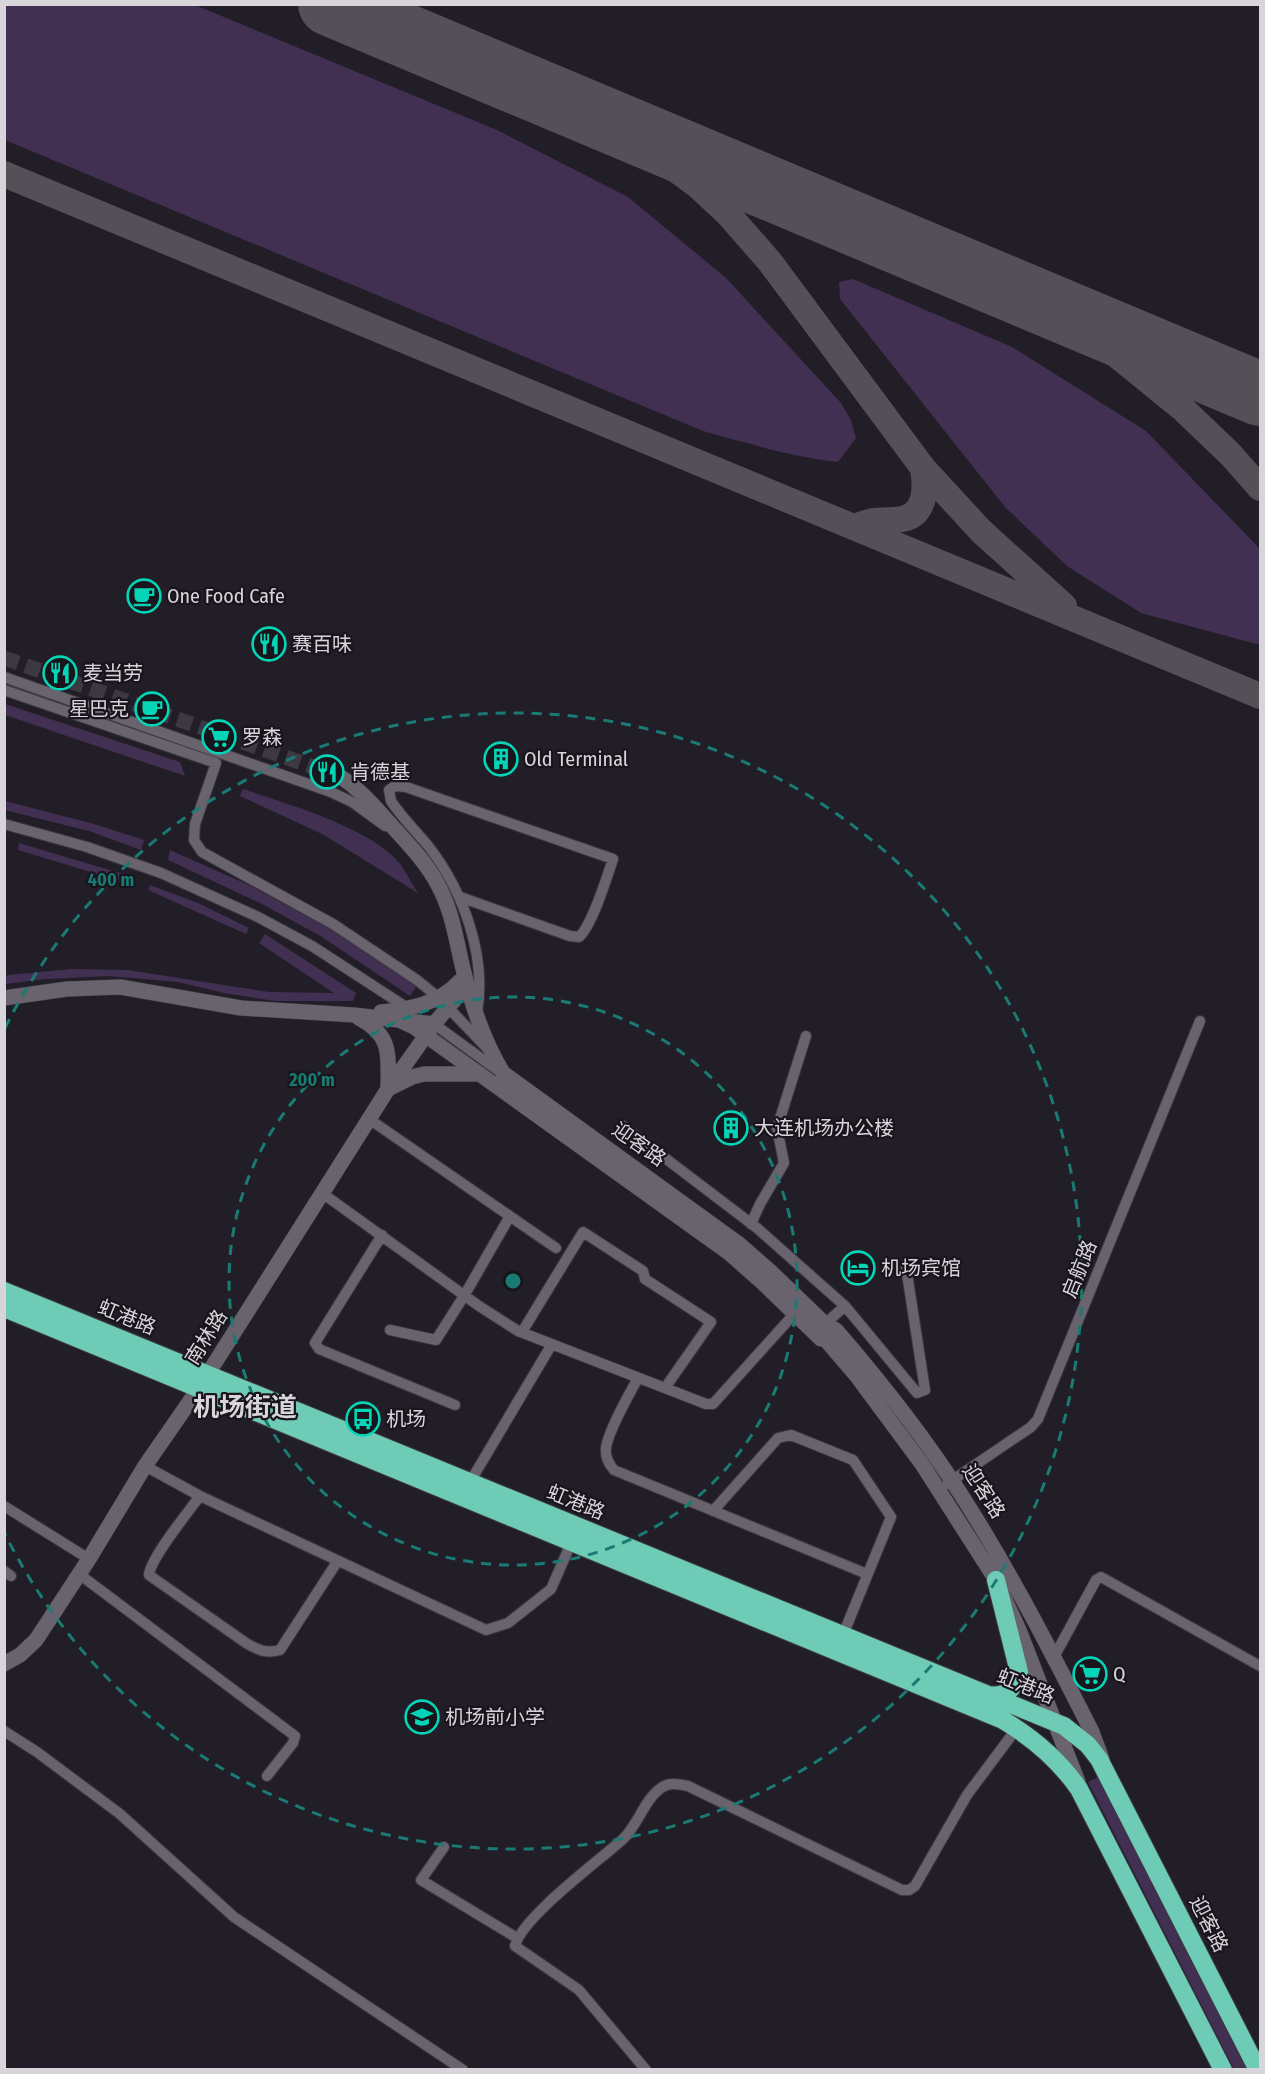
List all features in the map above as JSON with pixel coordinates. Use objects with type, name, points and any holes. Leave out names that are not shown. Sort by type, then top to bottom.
[{"type":"highway","name":"虹港路","points":[[4,1291],[203,1381],[572,1541],[993,1714],[1038,1744],[1067,1772],[1086,1802]]},
{"type":"highway","name":"虹港路","points":[[4,1308],[470,1482],[1055,1722],[1064,1726],[1088,1745],[1099,1759],[1110,1780]]},
{"type":"highway","points":[[989,1695],[997,1696],[1009,1691],[1015,1686],[1019,1672],[996,1580]]},
{"type":"highway","name":"迎客路","points":[[1110,1780],[1258,2070]]},
{"type":"highway","name":"迎客路","points":[[1086,1802],[1223,2070]]},
{"type":"main road","points":[[339,776],[365,797],[405,840],[437,883],[456,932],[466,981],[477,1015],[490,1051],[502,1073]]},
{"type":"main road","name":"南林路","points":[[4,1664],[20,1655],[36,1640],[89,1559],[145,1466],[203,1381],[388,1089],[430,1030],[444,1002],[466,981]]},
{"type":"main road","points":[[4,998],[67,989],[120,987],[241,1008],[354,1015],[404,1014],[444,1002]]},
{"type":"main road","points":[[404,1014],[430,1030]]},
{"type":"main road","points":[[354,1015],[379,1032],[386,1044],[388,1089],[412,1077],[424,1074],[480,1074]]},
{"type":"main road","name":"迎客路","points":[[430,1030],[480,1074],[743,1265],[821,1339],[826,1340],[985,1533],[1092,1732],[1110,1780]]},
{"type":"main road","name":"迎客路","points":[[502,1073],[739,1244],[825,1324],[836,1329],[869,1368],[902,1410],[996,1580],[1019,1630],[1086,1802]]},
{"type":"street","points":[[4,677],[331,792],[352,802],[405,840]]},
{"type":"street","points":[[4,690],[216,763],[195,824],[194,840],[202,852],[333,924],[417,981],[444,1002],[490,1051]]},
{"type":"street","points":[[460,897],[570,936],[579,937],[592,915],[613,859],[406,787],[398,785],[392,788],[389,794],[391,801],[443,867],[466,911],[479,972],[477,1015]]},
{"type":"street","points":[[4,824],[87,847],[161,873],[258,917],[294,937],[404,1014]]},
{"type":"street","name":"启航路","points":[[945,1485],[1031,1427],[1038,1419],[1200,1022]]},
{"type":"street","points":[[430,1030],[502,1073]]},
{"type":"street","points":[[751,1224],[784,1163],[777,1128],[806,1036]]},
{"type":"street","points":[[369,1119],[556,1248]]},
{"type":"street","points":[[623,1126],[751,1224],[845,1306],[917,1393],[925,1390],[906,1267]]},
{"type":"street","points":[[322,1193],[464,1296],[522,1332],[706,1404],[713,1404],[795,1313]]},
{"type":"street","points":[[390,1330],[435,1340],[464,1296],[510,1216]]},
{"type":"street","points":[[522,1332],[583,1232],[643,1271],[645,1279],[711,1322],[665,1388]]},
{"type":"street","points":[[382,1235],[315,1343],[319,1349],[455,1405]]},
{"type":"street","points":[[825,1324],[845,1306]]},
{"type":"street","points":[[470,1482],[552,1344]]},
{"type":"street","points":[[638,1378],[609,1437],[606,1448],[607,1462],[614,1470],[867,1574]]},
{"type":"street","points":[[713,1511],[778,1438],[791,1435],[853,1461],[891,1517],[843,1635]]},
{"type":"street","points":[[145,1466],[200,1496],[337,1562],[404,1590],[486,1630],[508,1623],[551,1589],[572,1541]]},
{"type":"street","points":[[200,1496],[158,1555],[149,1575],[257,1649],[268,1653],[280,1650],[337,1562]]},
{"type":"street","points":[[4,1506],[89,1559]]},
{"type":"street","points":[[79,1574],[295,1736],[293,1743],[267,1776]]},
{"type":"street","points":[[1054,1658],[1096,1580],[1101,1577],[1260,1666]]},
{"type":"street","points":[[646,2070],[579,1990],[515,1946],[517,1938],[537,1915],[583,1872],[625,1838],[656,1792],[664,1785],[675,1783],[688,1786],[902,1890],[909,1890],[915,1886],[967,1795],[1017,1728]]},
{"type":"street","points":[[4,1731],[37,1752],[120,1814],[234,1917],[464,2070]]},
{"type":"street","points":[[444,1846],[422,1880],[517,1938]]},
{"type":"shaded area","points":[[4,5],[195,5],[497,130],[628,197],[726,278],[841,403],[851,420],[856,438],[838,462],[787,453],[703,431],[5,140]]},
{"type":"shaded area","points":[[853,279],[1012,347],[1146,431],[1260,549],[1260,645],[1141,613],[1067,566],[1005,507],[840,299],[839,282]]},
{"type":"shaded area","points":[[5,704],[180,762],[185,776],[5,715]]},
{"type":"shaded area","points":[[243,789],[328,819],[371,840],[401,865],[418,893],[324,835],[240,796]]},
{"type":"shaded area","points":[[5,801],[94,824],[144,840],[141,850],[89,831],[5,810]]},
{"type":"shaded area","points":[[19,843],[133,877],[130,884],[18,850]]},
{"type":"shaded area","points":[[170,850],[251,886],[339,934],[417,985],[410,996],[322,937],[266,906],[168,860]]},
{"type":"shaded area","points":[[150,885],[198,903],[249,928],[246,934],[148,890]]},
{"type":"shaded area","points":[[265,934],[356,993],[353,1001],[275,1001],[224,993],[178,982],[109,976],[46,979],[5,984],[5,976],[9,975],[71,969],[128,970],[269,992],[334,993],[259,943]]},
{"type":"shaded area","points":[[1098,1777],[1247,2069],[1234,2069],[1088,1782]]},
{"type":"taxiway","points":[[610,121],[698,186],[728,214],[770,262],[923,468],[981,531],[1064,606]]},
{"type":"taxiway","points":[[4,174],[1260,696]]},
{"type":"taxiway","points":[[968,271],[1034,302],[1093,336],[1184,410],[1230,454],[1260,488]]},
{"type":"taxiway","points":[[854,527],[873,521],[902,519],[916,512],[923,499],[923,468]]},
{"type":"runway","points":[[330,4],[1260,394]]},
{"type":"tunnel","points":[[4,658],[339,776]]},
{"type":"place","name":"One Food Cafe","points":[[144,596]]},
{"type":"place","name":"赛百味","points":[[269,644]]},
{"type":"place","name":"麦当劳","points":[[60,673]]},
{"type":"place","name":"星巴克","points":[[152,709]]},
{"type":"place","name":"罗森","points":[[219,737]]},
{"type":"place","name":"Old Terminal","points":[[501,759]]},
{"type":"place","name":"肯德基","points":[[327,772]]},
{"type":"place","name":"大连机场办公楼","points":[[731,1128]]},
{"type":"place","name":"机场宾馆","points":[[858,1268]]},
{"type":"place","name":"机场","points":[[363,1419]]},
{"type":"place","name":"Q","points":[[1090,1674]]},
{"type":"place","name":"机场前小学","points":[[422,1717]]},
{"type":"district","name":"机场街道","points":[[245,1407]]}]
